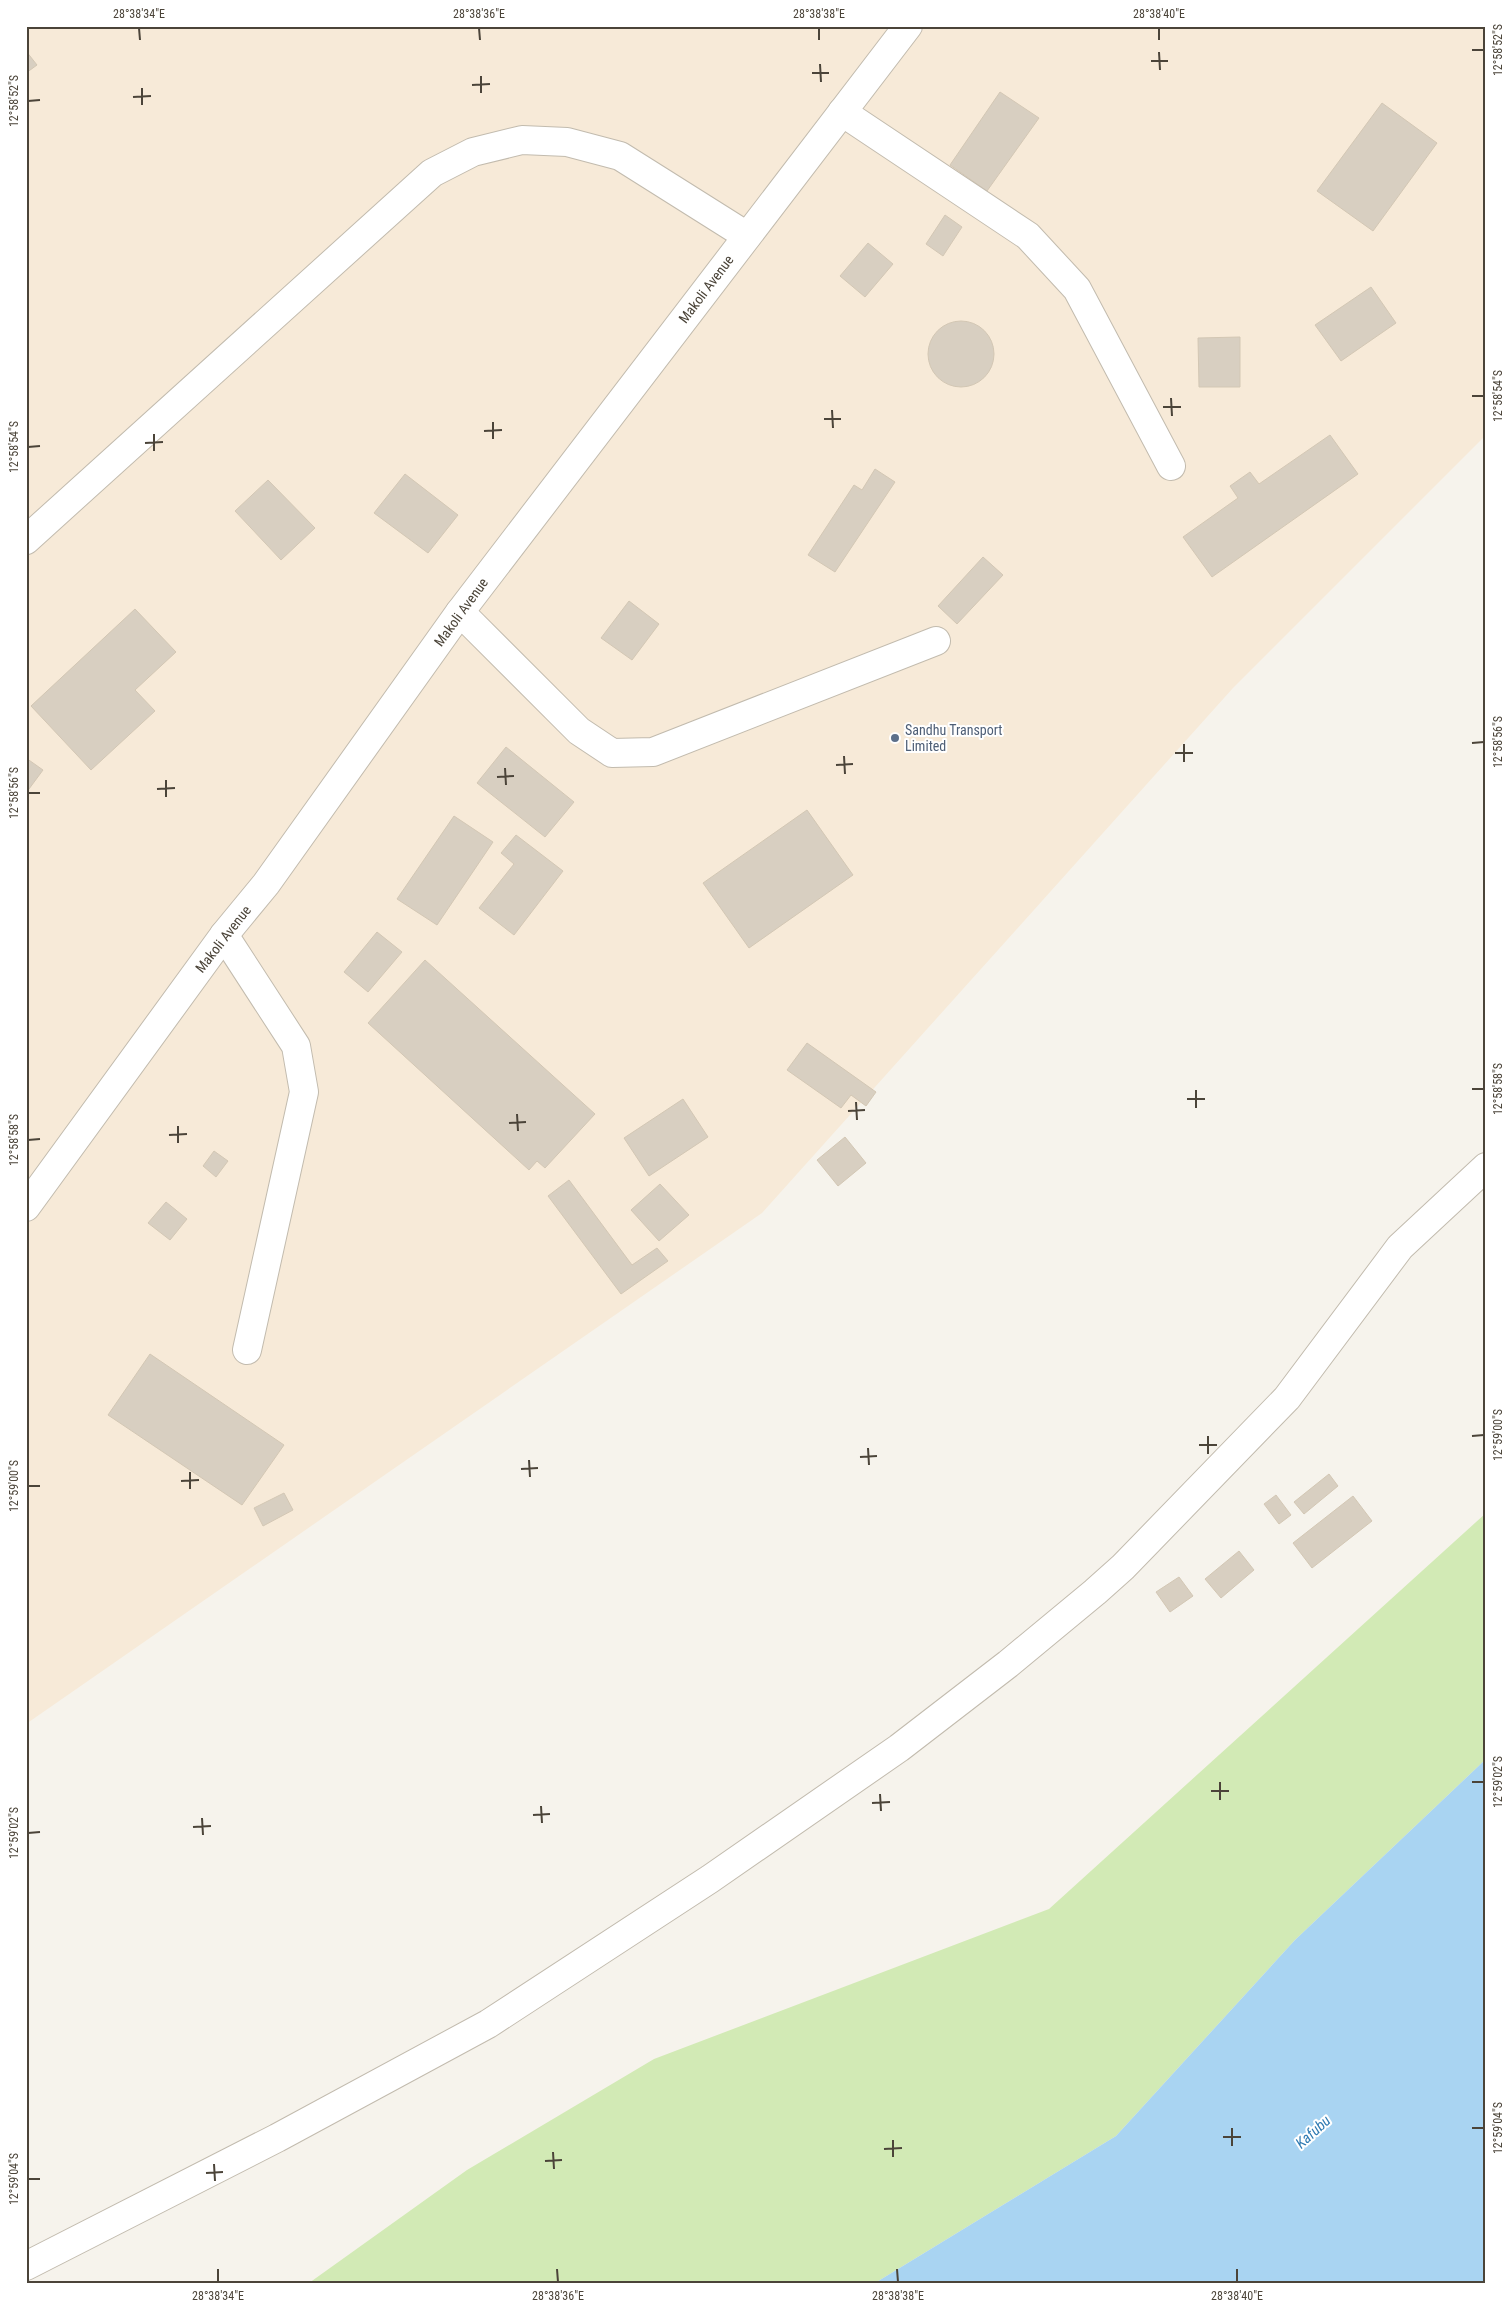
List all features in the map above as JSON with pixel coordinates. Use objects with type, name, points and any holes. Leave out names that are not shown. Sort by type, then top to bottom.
[{"type":"street","name":"Makoli Avenue","points":[[26,1207],[224,935],[266,884],[460,612],[908,26]]},
{"type":"street","points":[[842,112],[1028,236],[1078,289],[1170,466]]},
{"type":"street","points":[[26,540],[432,173],[474,152],[522,140],[567,142],[620,156],[747,236]]},
{"type":"street","points":[[460,612],[579,731],[612,754],[653,752],[936,641]]},
{"type":"street","points":[[224,935],[296,1046],[304,1092],[247,1350]]},
{"type":"street","points":[[26,2266],[277,2138],[488,2024],[710,1879],[898,1748],[1008,1664],[1096,1592],[1123,1567],[1287,1398],[1400,1247],[1486,1167]]},
{"type":"shaded area","points":[[26,26],[1486,26],[1486,435],[1233,688],[762,1213],[26,1724]]},
{"type":"green space","points":[[1486,1513],[1486,1759],[1295,1940],[1116,2136],[875,2283],[309,2283],[467,2170],[654,2059],[1049,1909]]},
{"type":"water","name":"Kafubu","points":[[1486,1759],[1486,2283],[875,2283],[1116,2136],[1295,1940]]},
{"type":"building","points":[[26,51],[37,65],[26,73]]},
{"type":"building","points":[[1000,92],[1039,118],[987,191],[950,165]]},
{"type":"building","points":[[1382,103],[1437,143],[1373,231],[1317,191]]},
{"type":"building","points":[[945,215],[962,227],[943,256],[926,244]]},
{"type":"building","points":[[868,243],[893,264],[865,297],[840,276]]},
{"type":"building","points":[[1371,287],[1396,323],[1341,361],[1315,325]]},
{"type":"building","points":[[961,321],[974,323],[989,336],[992,341],[994,354],[992,367],[979,382],[974,385],[961,387],[948,385],[933,372],[930,367],[928,354],[930,341],[943,326],[948,323]]},
{"type":"building","points":[[1240,337],[1240,387],[1199,387],[1198,338]]},
{"type":"building","points":[[1330,435],[1358,474],[1212,577],[1183,537],[1238,498],[1230,486],[1250,472],[1259,484]]},
{"type":"building","points":[[875,469],[895,482],[835,572],[808,555],[854,485],[862,490]]},
{"type":"building","points":[[405,474],[458,515],[428,553],[374,513]]},
{"type":"building","points":[[268,480],[315,528],[281,560],[235,511]]},
{"type":"building","points":[[983,557],[1003,575],[957,624],[938,606]]},
{"type":"building","points":[[629,601],[659,624],[632,660],[601,638]]},
{"type":"building","points":[[135,609],[176,652],[135,690],[155,711],[91,770],[31,706]]},
{"type":"building","points":[[506,747],[574,802],[545,837],[477,783]]},
{"type":"building","points":[[26,758],[43,770],[26,793]]},
{"type":"building","points":[[807,810],[853,875],[749,948],[703,883]]},
{"type":"building","points":[[454,816],[493,842],[437,925],[397,899]]},
{"type":"building","points":[[516,835],[563,871],[514,935],[479,908],[514,864],[501,853]]},
{"type":"building","points":[[377,932],[402,952],[368,992],[344,972]]},
{"type":"building","points":[[425,960],[595,1114],[545,1168],[537,1161],[529,1170],[368,1023]]},
{"type":"building","points":[[807,1043],[876,1092],[866,1106],[851,1095],[841,1108],[787,1070]]},
{"type":"building","points":[[683,1099],[708,1137],[649,1176],[624,1138]]},
{"type":"building","points":[[845,1137],[866,1163],[838,1186],[817,1160]]},
{"type":"building","points":[[214,1151],[228,1161],[216,1177],[203,1166]]},
{"type":"building","points":[[569,1180],[632,1265],[657,1248],[668,1261],[621,1294],[548,1196]]},
{"type":"building","points":[[660,1184],[689,1215],[659,1241],[631,1210]]},
{"type":"building","points":[[166,1202],[187,1219],[170,1240],[148,1223]]},
{"type":"building","points":[[150,1354],[284,1445],[242,1505],[108,1415]]},
{"type":"building","points":[[1329,1474],[1338,1486],[1304,1514],[1294,1502]]},
{"type":"building","points":[[284,1493],[293,1510],[263,1526],[254,1508]]},
{"type":"building","points":[[1276,1495],[1291,1515],[1279,1524],[1264,1504]]},
{"type":"building","points":[[1353,1496],[1372,1521],[1312,1568],[1293,1543]]},
{"type":"building","points":[[1239,1551],[1254,1570],[1221,1598],[1205,1579]]},
{"type":"building","points":[[1179,1577],[1193,1596],[1170,1612],[1156,1592]]},
{"type":"place","name":"Sandhu Transport Limited","points":[[895,738]]}]
